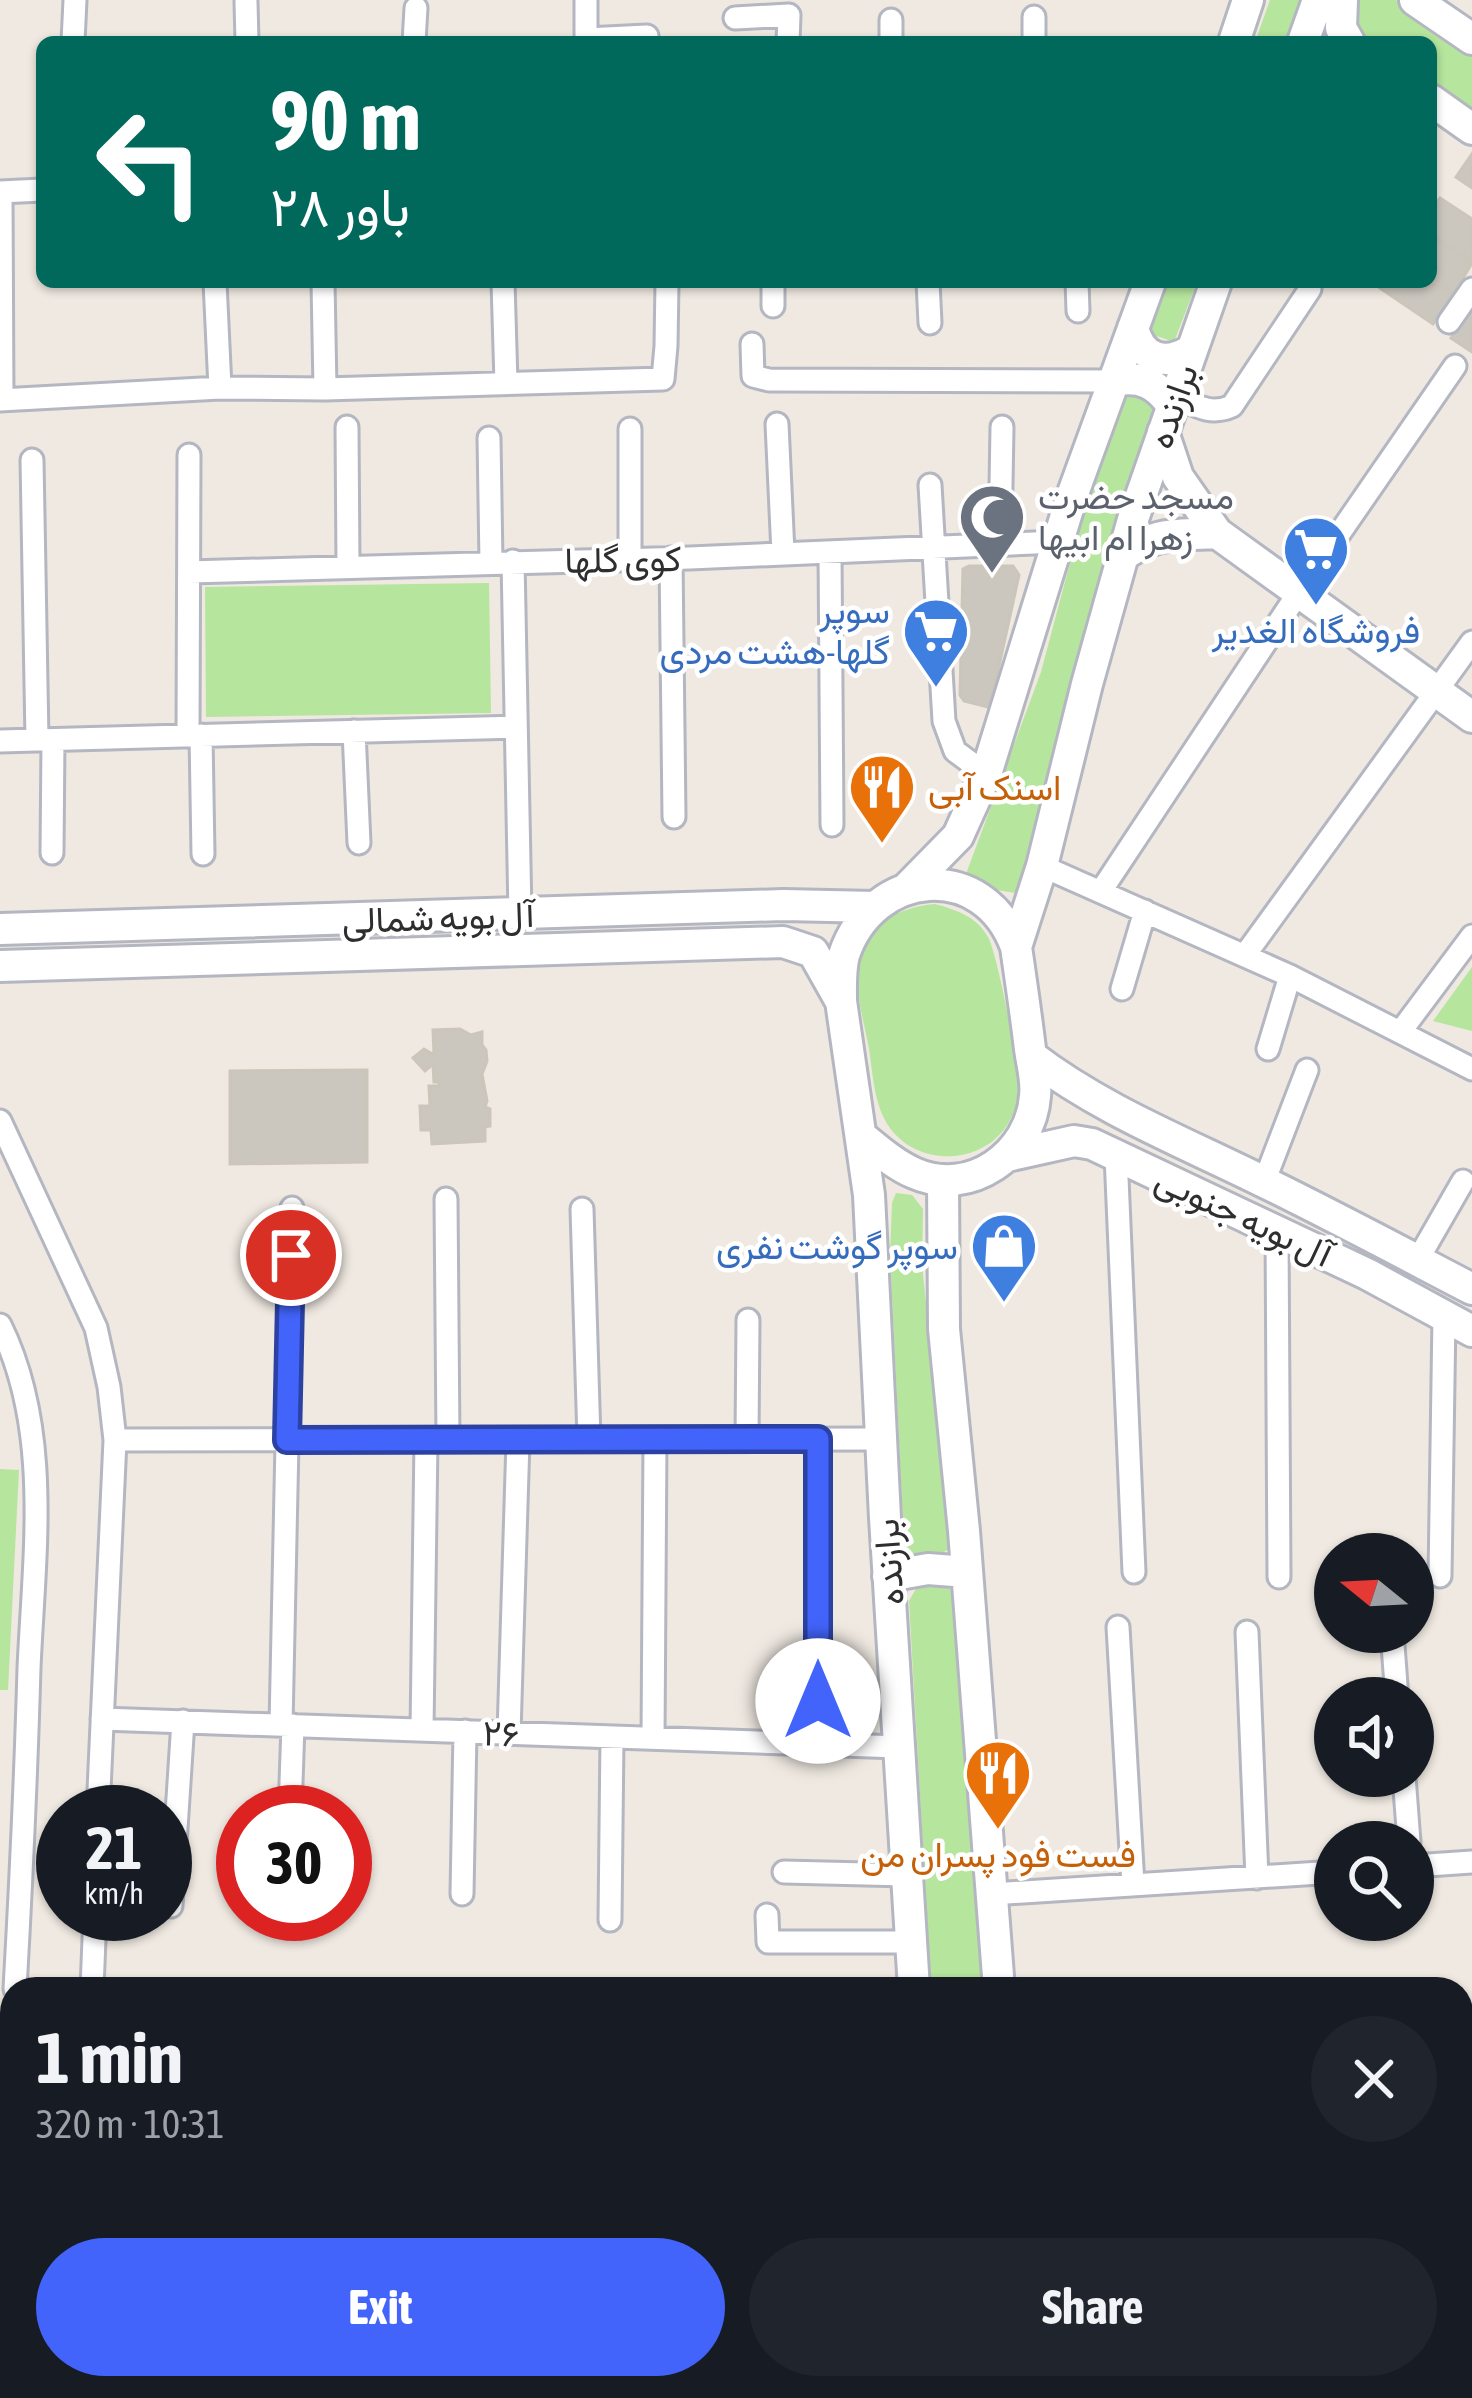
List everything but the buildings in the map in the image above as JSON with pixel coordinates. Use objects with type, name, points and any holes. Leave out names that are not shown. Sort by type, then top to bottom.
[{"type":"main road","points":[[1236,36],[1248,0]]},
{"type":"main road","points":[[1342,0],[1344,36]]},
{"type":"main road","points":[[1415,0],[1472,39]]},
{"type":"main road","points":[[1311,20],[1337,36]]},
{"type":"main road","points":[[1437,104],[1472,129]]},
{"type":"main road","name":"برازنده","points":[[907,888],[958,836],[986,774],[1058,542],[1148,288]]},
{"type":"main road","name":"برازنده","points":[[1016,947],[1042,866],[1122,556],[1214,288]]},
{"type":"main road","points":[[1133,328],[1137,343],[1161,360],[1177,359],[1190,351]]},
{"type":"main road","points":[[1114,381],[1128,378],[1154,385],[1170,411],[1178,477],[1217,533],[1472,717]]},
{"type":"main road","points":[[1122,556],[1144,540],[1217,533]]},
{"type":"main road","points":[[946,885],[982,899],[1009,927],[1016,947],[1036,1092],[1031,1120],[1018,1146],[997,1165],[971,1177],[943,1180],[915,1174],[861,1136],[841,1001],[841,970],[862,920],[907,888],[946,885]]},
{"type":"main road","name":"آل بویه شمالی","points":[[0,928],[783,905],[875,907]]},
{"type":"main road","points":[[198,961],[200,924]]},
{"type":"main road","name":"آل بویه شمالی","points":[[0,966],[783,942],[813,952],[841,1001]]},
{"type":"main road","name":"آل بویه جنوبی","points":[[1031,1056],[1108,1107],[1472,1289]]},
{"type":"main road","name":"برازنده","points":[[861,1136],[871,1217],[913,1977]]},
{"type":"main road","name":"آل بویه جنوبی","points":[[1007,1156],[1074,1141],[1092,1144],[1367,1274],[1472,1330]]},
{"type":"main road","points":[[943,1180],[944,1329],[998,1977]]},
{"type":"main road","points":[[888,1576],[928,1569],[967,1572]]},
{"type":"street","points":[[73,36],[75,0]]},
{"type":"street","points":[[586,0],[586,36]]},
{"type":"street","points":[[246,2],[247,36]]},
{"type":"street","points":[[414,36],[416,8]]},
{"type":"street","points":[[736,18],[789,15],[788,36]]},
{"type":"street","points":[[1034,17],[1034,36]]},
{"type":"street","points":[[36,190],[1,192],[1,400],[220,388],[663,379],[667,288]]},
{"type":"street","points":[[215,288],[220,388]]},
{"type":"street","points":[[322,288],[325,389]]},
{"type":"street","points":[[503,288],[506,383]]},
{"type":"street","points":[[772,288],[773,307]]},
{"type":"street","points":[[928,288],[930,323]]},
{"type":"street","points":[[1076,288],[1078,311]]},
{"type":"street","points":[[1449,322],[1472,289]]},
{"type":"street","points":[[1170,411],[1220,412],[1232,406],[1310,290]]},
{"type":"street","points":[[752,344],[753,376],[769,380],[1114,381]]},
{"type":"street","points":[[1101,891],[1455,366]]},
{"type":"street","points":[[777,424],[783,554]]},
{"type":"street","points":[[347,427],[348,566]]},
{"type":"street","points":[[1000,544],[1002,427]]},
{"type":"street","points":[[630,429],[630,559]]},
{"type":"street","points":[[489,438],[515,727],[520,914]]},
{"type":"street","points":[[189,455],[189,572],[203,854]]},
{"type":"street","points":[[32,460],[52,854]]},
{"type":"street","points":[[930,485],[944,721],[955,751],[986,774]]},
{"type":"street","name":"کوی گلها","points":[[189,572],[1058,542]]},
{"type":"street","points":[[830,552],[832,825]]},
{"type":"street","points":[[671,558],[674,817]]},
{"type":"street","points":[[1245,955],[1472,642]]},
{"type":"street","points":[[0,741],[515,727]]},
{"type":"street","points":[[354,731],[359,844]]},
{"type":"street","points":[[1042,866],[1290,976],[1472,1069]]},
{"type":"street","points":[[1121,988],[1145,911]]},
{"type":"street","points":[[1401,1031],[1472,936]]},
{"type":"street","points":[[1268,1049],[1290,976]]},
{"type":"street","points":[[1264,1182],[1307,1070]]},
{"type":"street","points":[[0,1121],[96,1328],[109,1387],[115,1440],[99,1785]]},
{"type":"street","points":[[1116,1155],[1134,1572]]},
{"type":"street","points":[[1418,1261],[1463,1181]]},
{"type":"street","points":[[422,1730],[446,1199]]},
{"type":"street","points":[[289,1785],[287,1440],[292,1208]]},
{"type":"street","points":[[582,1209],[589,1440]]},
{"type":"street","points":[[1277,1231],[1280,1576]]},
{"type":"street","points":[[1440,1576],[1444,1316]]},
{"type":"street","points":[[748,1321],[748,1439]]},
{"type":"street","points":[[0,1324],[16,1356],[31,1417],[35,1505],[16,1977]]},
{"type":"street","points":[[818,1439],[818,1744]]},
{"type":"street","points":[[115,1440],[880,1439]]},
{"type":"street","points":[[509,1733],[518,1440]]},
{"type":"street","points":[[653,1738],[655,1440]]},
{"type":"street","points":[[1118,1627],[1132,1886]]},
{"type":"street","points":[[1247,1632],[1257,1878]]},
{"type":"street","name":"۲۶","points":[[102,1719],[899,1747]]},
{"type":"street","points":[[179,1785],[183,1721]]},
{"type":"street","points":[[462,1894],[465,1731]]},
{"type":"street","points":[[610,1920],[612,1737]]},
{"type":"street","points":[[0,1808],[24,1810]]},
{"type":"street","points":[[1434,1865],[1472,1862]]},
{"type":"street","points":[[784,1872],[907,1875]]},
{"type":"street","points":[[992,1894],[1314,1874]]},
{"type":"street","points":[[766,1915],[768,1942],[911,1942]]},
{"type":"street","points":[[92,1977],[94,1941]]},
{"type":"green space","points":[[1270,0],[1304,0],[1291,36],[1257,36]]},
{"type":"green space","points":[[1349,0],[1396,0],[1472,52],[1472,115],[1437,91],[1437,36],[1362,36]]},
{"type":"green space","points":[[1165,288],[1195,288],[1174,342],[1148,333]]},
{"type":"green space","points":[[1125,394],[1156,404],[1021,894],[991,889],[966,874],[1041,672],[1083,514]]},
{"type":"green space","points":[[489,583],[491,713],[206,717],[205,587]]},
{"type":"green space","points":[[935,904],[966,915],[988,937],[1018,1079],[1017,1101],[1005,1128],[990,1143],[961,1155],[914,1149],[890,1128],[875,1090],[857,985],[858,960],[871,934],[892,916]]},
{"type":"green space","points":[[1472,967],[1472,1031],[1433,1021]]},
{"type":"green space","points":[[896,1193],[912,1195],[923,1209],[922,1264],[951,1548],[932,1559],[917,1559],[904,1544],[890,1254]]},
{"type":"green space","points":[[0,1469],[19,1470],[8,1690],[0,1690]]},
{"type":"green space","points":[[937,1584],[956,1591],[982,1977],[930,1977],[909,1601],[917,1587]]},
{"type":"place","name":"مسجد حضرت زهرا ام ابیها","points":[[992,576]]},
{"type":"place","name":"فروشگاه الغدیر","points":[[1316,608]]},
{"type":"place","name":"سوپر گلها-هشت مردی","points":[[936,690]]},
{"type":"place","name":"اسنک آبی","points":[[882,846]]},
{"type":"place","name":"سوپر گوشت نفری","points":[[1004,1305]]},
{"type":"place","name":"فست فود پسران من","points":[[998,1832]]},
{"type":"route","points":[[291,1255],[287,1440],[818,1439],[818,1701]]}]
